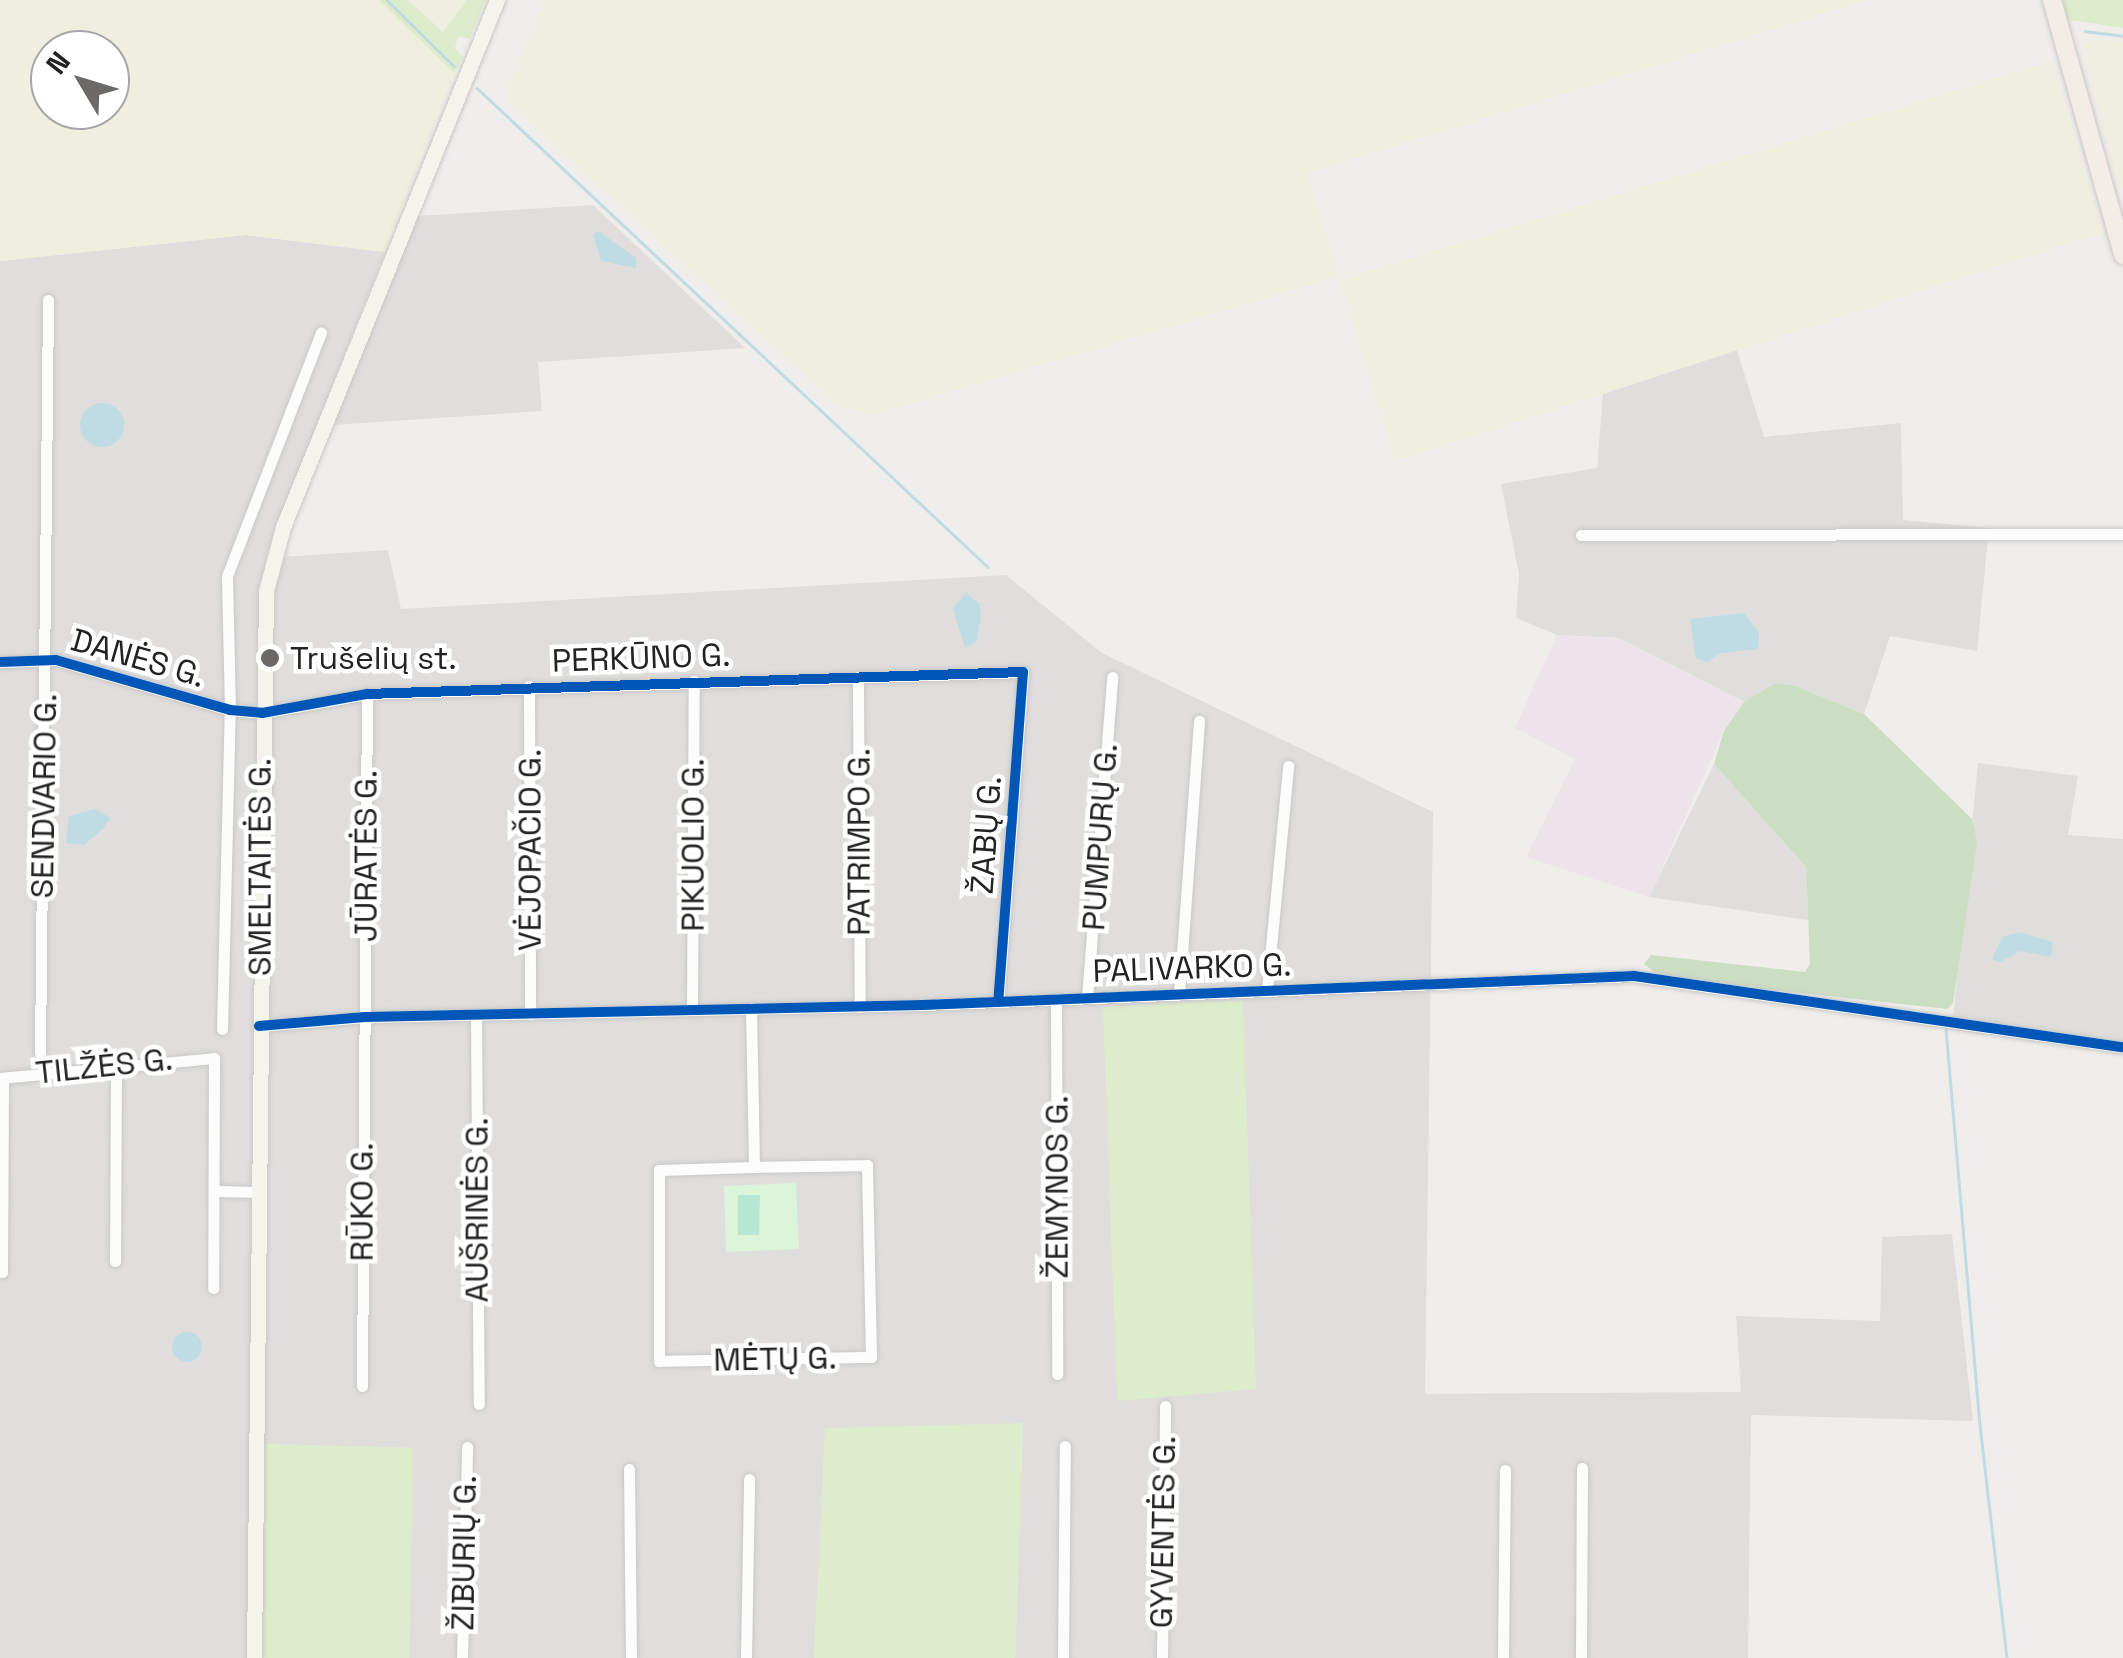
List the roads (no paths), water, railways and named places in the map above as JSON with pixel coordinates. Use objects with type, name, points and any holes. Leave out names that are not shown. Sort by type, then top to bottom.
[{"type":"main road","name":"SMELTAITĖS G.","points":[[254,1658],[264,612],[279,539],[497,0]]},
{"type":"main road","points":[[2052,0],[2123,255]]},
{"type":"street","name":"SENDVARIO G.","points":[[40,1053],[48,300]]},
{"type":"street","points":[[222,1029],[230,710],[228,564],[321,333]]},
{"type":"street","points":[[1581,535],[2123,534]]},
{"type":"street","name":"DANĖS G.","points":[[0,662],[46,660],[230,710],[262,713]]},
{"type":"street","name":"PERKŪNO G.","points":[[262,713],[367,694],[1024,672]]},
{"type":"street","name":"ŽABŲ G.","points":[[998,1002],[1024,672]]},
{"type":"street","name":"PATRIMPO G.","points":[[858,677],[860,1007]]},
{"type":"street","name":"PUMPURŲ G.","points":[[1087,998],[1112,677]]},
{"type":"street","name":"PIKUOLIO G.","points":[[692,1009],[694,681]]},
{"type":"street","name":"VĖJOPAČIO G.","points":[[529,686],[530,1014]]},
{"type":"street","name":"JŪRATĖS G.","points":[[365,1017],[367,694]]},
{"type":"street","points":[[1180,994],[1199,720]]},
{"type":"street","points":[[1267,990],[1288,766]]},
{"type":"street","name":"PALIVARKO G.","points":[[259,1026],[365,1017],[860,1007],[1634,976],[2123,1047]]},
{"type":"street","name":"ŽEMYNOS G.","points":[[1056,999],[1058,1374]]},
{"type":"street","points":[[751,1008],[754,1168]]},
{"type":"street","name":"AUŠRINĖS G.","points":[[476,1015],[479,1404]]},
{"type":"street","name":"RŪKO G.","points":[[362,1386],[365,1017]]},
{"type":"street","name":"TILŽĖS G.","points":[[1,1078],[209,1055],[217,1063],[215,1191]]},
{"type":"street","points":[[115,1261],[116,1064]]},
{"type":"street","points":[[1,1078],[2,1272]]},
{"type":"street","name":"MĖTŲ G.","points":[[867,1165],[870,1357],[659,1361],[659,1170],[754,1168],[867,1165]]},
{"type":"street","points":[[213,1288],[215,1191],[258,1192]]},
{"type":"street","name":"GYVENTĖS G.","points":[[1162,1658],[1165,1406]]},
{"type":"street","points":[[1063,1658],[1065,1446]]},
{"type":"street","name":"ŽIBURIŲ G.","points":[[462,1658],[467,1447]]},
{"type":"street","points":[[1581,1658],[1582,1468]]},
{"type":"street","points":[[630,1469],[631,1658]]},
{"type":"street","points":[[1502,1658],[1505,1470]]},
{"type":"street","points":[[746,1658],[748,1479]]},
{"type":"water","points":[[598,231],[636,258],[636,268],[601,261],[593,235]]},
{"type":"water","points":[[102,403],[117,410],[124,425],[117,440],[102,447],[87,440],[80,425],[87,410]]},
{"type":"water","points":[[966,593],[980,604],[981,616],[977,641],[965,648],[953,608]]},
{"type":"water","points":[[1744,613],[1759,633],[1758,649],[1721,653],[1707,662],[1696,658],[1690,619]]},
{"type":"water","points":[[96,809],[110,818],[104,828],[84,845],[66,843],[69,816]]},
{"type":"water","points":[[2019,932],[2053,942],[2051,957],[2020,951],[2000,962],[1992,959],[2002,937]]},
{"type":"water","points":[[187,1332],[201,1341],[202,1347],[193,1361],[187,1362],[173,1353],[172,1347],[181,1333]]},
{"type":"waterway","points":[[387,0],[454,66]]},
{"type":"waterway","points":[[2085,31],[2123,36]]},
{"type":"waterway","points":[[477,88],[988,567]]},
{"type":"waterway","points":[[1946,1029],[1980,1425],[2007,1658]]},
{"type":"place","name":"Trušelių st.","points":[[270,658]]}]
